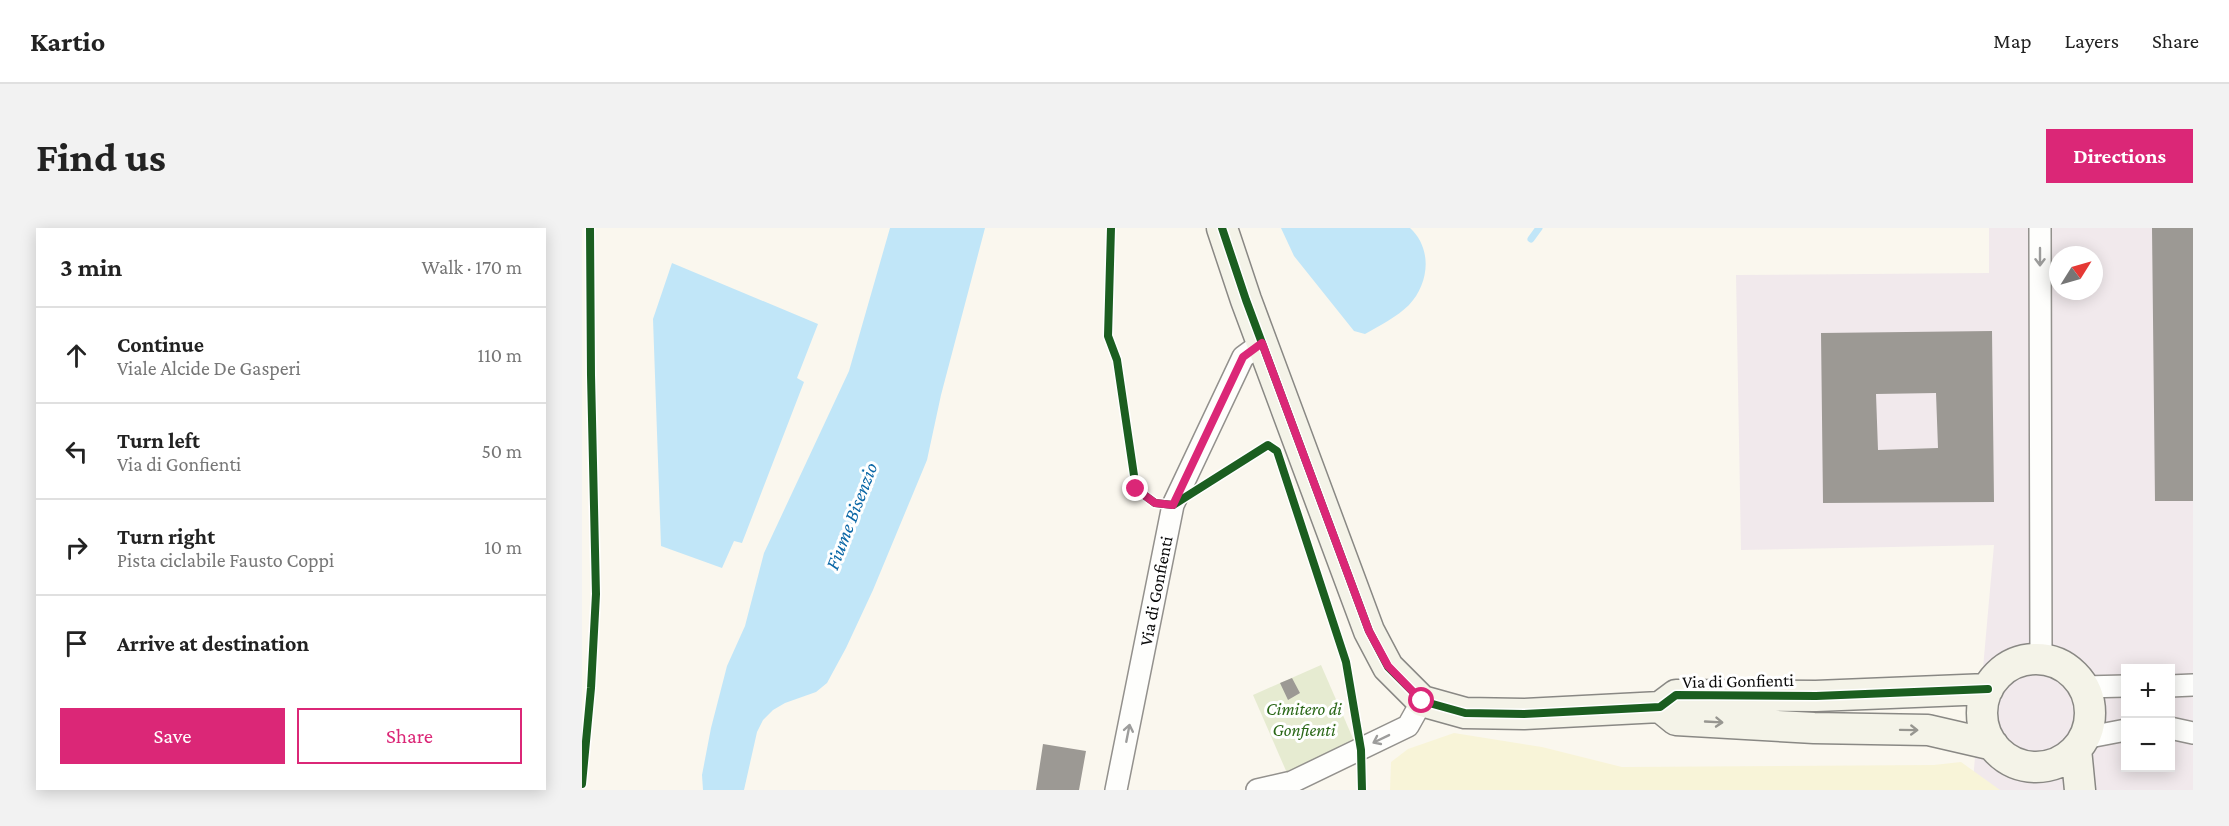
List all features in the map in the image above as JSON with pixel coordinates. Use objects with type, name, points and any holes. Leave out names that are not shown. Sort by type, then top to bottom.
[{"type":"street","points":[[1222,228],[1262,343],[1369,631],[1388,666],[1422,701],[1408,726],[1292,782],[1257,790]]},
{"type":"street","points":[[2040,228],[2041,659]]},
{"type":"street","name":"Via di Gonfienti","points":[[1116,790],[1173,505],[1243,357],[1262,343]]},
{"type":"street","points":[[2027,790],[1986,732],[1983,703],[1988,689],[1997,676],[2010,666],[2025,660],[2041,659],[2058,663],[2072,673],[2083,687],[2089,704],[2090,721],[2080,744],[2080,790]]},
{"type":"street","points":[[2175,686],[2193,685]]},
{"type":"street","points":[[2083,687],[2121,686]]},
{"type":"street","name":"Via di Gonfienti","points":[[1422,701],[1465,713],[1524,714],[1660,708],[1676,695],[1816,696],[1988,689]]},
{"type":"street","name":"Via di Gonfienti","points":[[1660,708],[1676,720],[1814,728],[1928,730],[2003,753],[2030,767],[2047,766],[2063,760],[2080,744],[2121,732]]},
{"type":"street","points":[[2175,730],[2193,733]]},
{"type":"shaded area","points":[[1989,228],[2193,228],[2193,790],[1981,790],[1973,780],[1994,545],[1741,550],[1736,275],[1989,273]]},
{"type":"shaded area","points":[[1454,733],[1542,747],[1622,767],[1934,765],[1961,762],[2000,790],[1390,790],[1391,762],[1408,749]]},
{"type":"green space","name":"Cimitero di Gonfienti","points":[[1321,665],[1355,743],[1287,773],[1253,695]]},
{"type":"water","name":"Fiume Bisenzio","points":[[890,228],[985,228],[941,395],[927,460],[873,590],[827,683],[816,692],[785,703],[763,720],[757,732],[744,790],[703,790],[702,775],[711,728],[727,666],[745,626],[764,553],[849,371]]},
{"type":"water","points":[[1281,228],[1410,228],[1417,236],[1425,256],[1426,266],[1421,287],[1409,305],[1393,317],[1365,334],[1354,331],[1294,256]]},
{"type":"water","points":[[672,263],[818,324],[797,378],[804,382],[742,543],[734,541],[722,568],[661,546],[653,319]]},
{"type":"building","points":[[2152,228],[2193,228],[2193,501],[2155,501]]},
{"type":"building","points":[[1992,331],[1994,502],[1823,503],[1821,333]],"holes":[[[1936,393],[1938,448],[1878,450],[1876,394]]]},
{"type":"building","points":[[1292,678],[1300,693],[1288,700],[1280,683]]},
{"type":"building","points":[[1043,744],[1086,751],[1079,790],[1036,790]]},
{"type":"waterway","points":[[1531,239],[1539,228]]},
{"type":"cycle path","points":[[582,784],[591,688],[596,594],[590,228]]},
{"type":"cycle path","points":[[1111,228],[1108,336],[1117,360],[1136,489],[1155,503],[1173,505],[1268,445],[1277,451],[1346,662],[1361,750],[1362,790]]},
{"type":"cycle path","points":[[1222,228],[1246,300],[1369,631],[1388,667],[1422,701],[1465,713],[1524,714],[1660,707],[1676,695],[1816,696],[1988,689]]},
{"type":"route","points":[[1136,489],[1155,503],[1173,505],[1243,357],[1262,343],[1369,631],[1388,666],[1422,701]]}]
